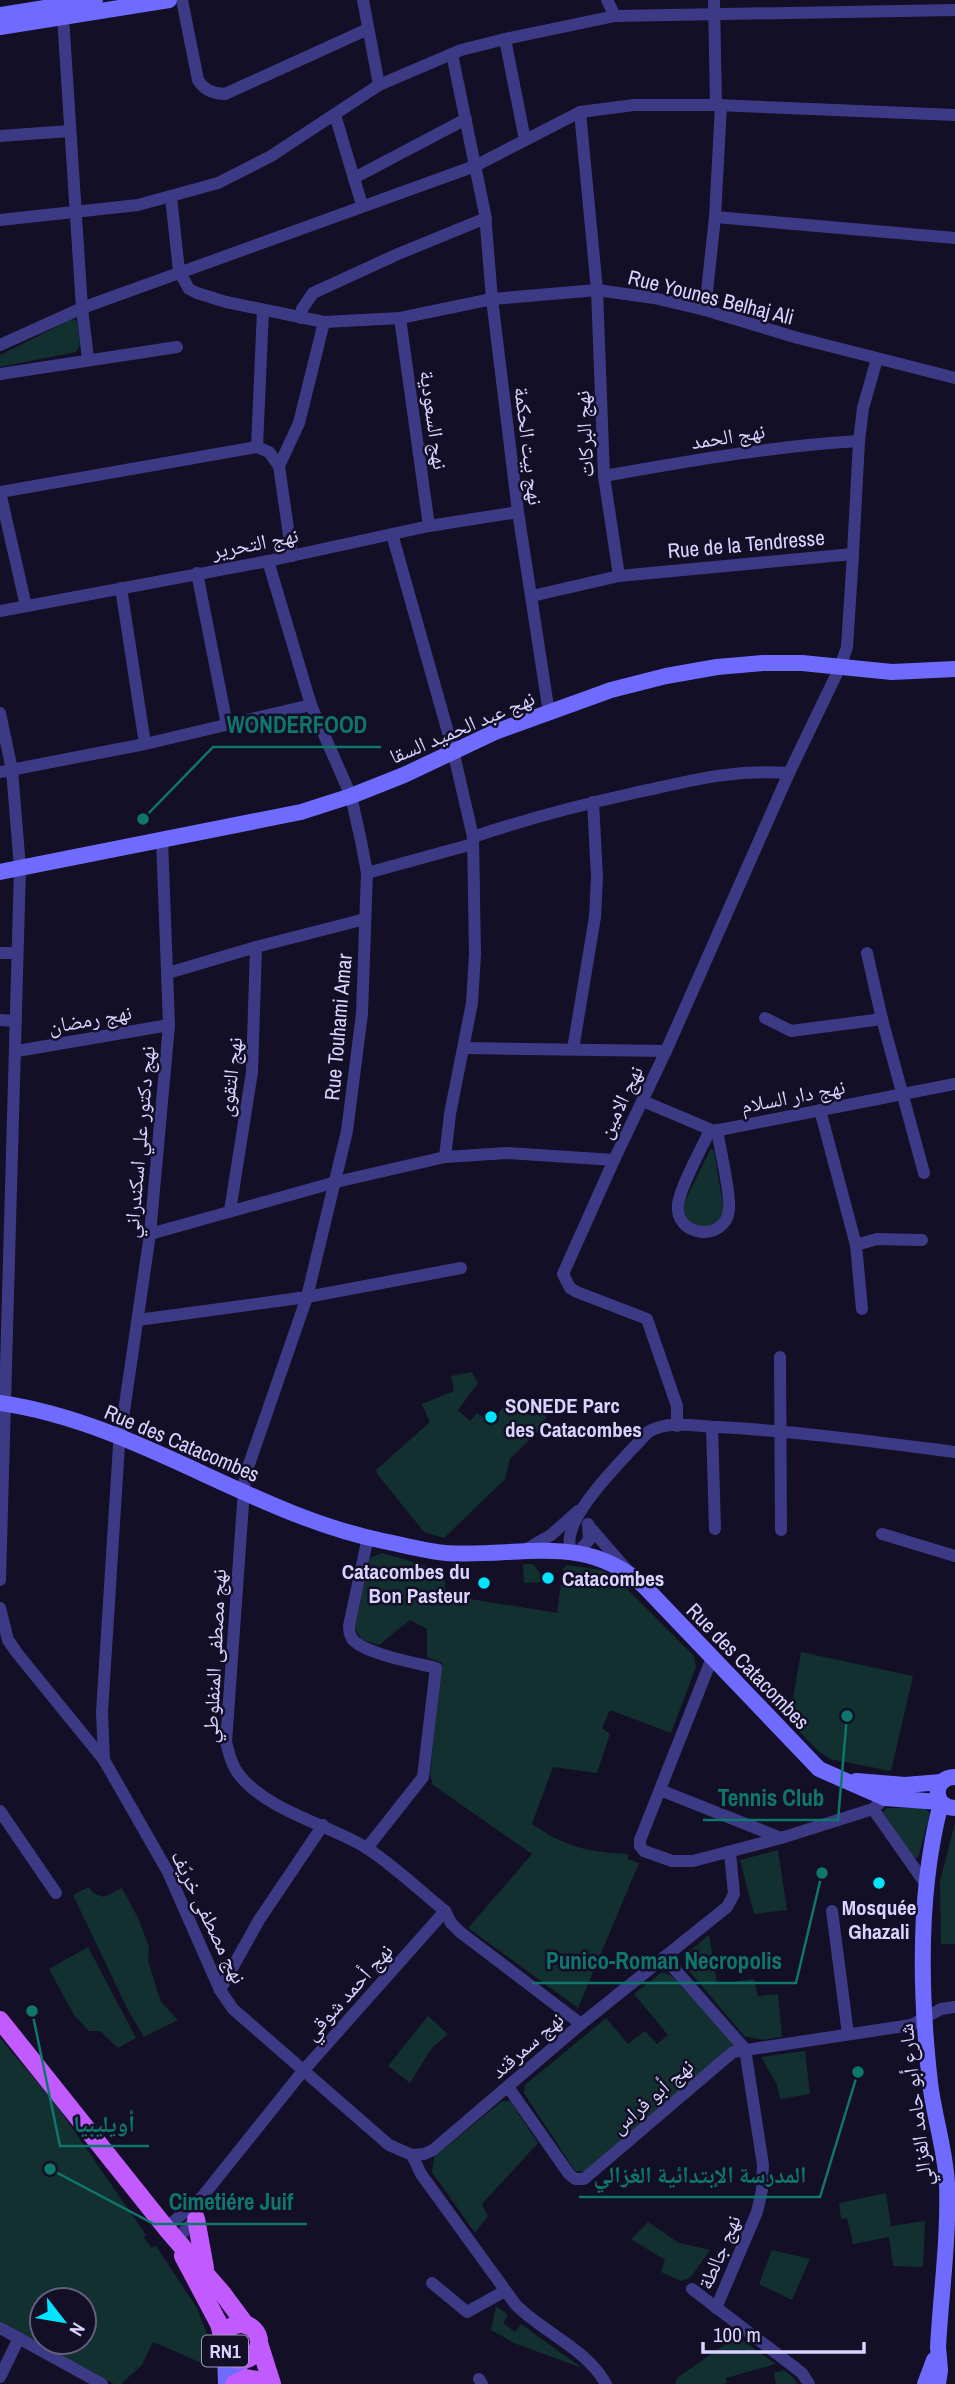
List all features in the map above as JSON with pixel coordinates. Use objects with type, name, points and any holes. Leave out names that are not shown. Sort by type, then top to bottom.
[{"type":"main road","points":[[0,15],[27,5],[95,0]]},
{"type":"main road","points":[[0,27],[169,0]]},
{"type":"main road","name":"نهج عبد الحميد السقا","points":[[0,872],[302,811],[351,796],[404,775],[495,732],[611,690],[717,667],[802,663],[892,672],[951,668]]},
{"type":"main road","name":"Rue des Catacombes","points":[[2,1408],[120,1440],[243,1494],[368,1538],[444,1553],[575,1552],[607,1560],[632,1575],[814,1765],[881,1797]]},
{"type":"main road","points":[[881,1797],[905,1786],[950,1775]]},
{"type":"main road","name":"شارع أبو حامد الغزالي","points":[[938,2384],[938,2347],[951,2177],[930,2084],[925,2017],[925,1883],[930,1857],[947,1805],[937,1792],[950,1775]]},
{"type":"main road","points":[[881,1797],[947,1805]]},
{"type":"main road","name":"RN1","points":[[0,2020],[171,2234],[207,2274],[246,2325],[254,2330],[267,2383]]},
{"type":"main road","points":[[196,2219],[200,2251],[207,2274]]},
{"type":"main road","name":"RN1","points":[[171,2234],[219,2324],[224,2345],[232,2358],[242,2361],[267,2383]]},
{"type":"main road","name":"RN1","points":[[224,2345],[232,2327],[246,2325]]},
{"type":"main road","name":"RN1","points":[[242,2361],[252,2357],[259,2343]]},
{"type":"main road","points":[[224,2345],[226,2384]]},
{"type":"main road","name":"شارع أبو حامد الغزالي","points":[[925,2384],[938,2347]]},
{"type":"main road","points":[[233,2384],[242,2361]]},
{"type":"main road","points":[[233,2384],[246,2378],[267,2383]]},
{"type":"street","points":[[182,0],[198,80],[201,86],[215,94],[225,93],[368,29]]},
{"type":"street","points":[[363,0],[379,85]]},
{"type":"street","points":[[607,0],[615,16]]},
{"type":"street","points":[[705,310],[715,217],[718,105],[714,0]]},
{"type":"street","points":[[0,219],[125,207],[218,183],[271,156],[379,85],[452,54],[505,39],[615,16],[955,10]]},
{"type":"street","points":[[63,17],[82,308],[88,359]]},
{"type":"street","points":[[505,39],[525,140]]},
{"type":"street","name":"نهج بيت الحكمة","points":[[452,54],[486,218],[492,299],[518,512],[549,713]]},
{"type":"street","points":[[0,345],[82,308],[180,271],[475,166],[580,112],[634,105],[718,105],[955,115]]},
{"type":"street","name":"نهج البركات","points":[[580,112],[597,290],[604,476],[619,576]]},
{"type":"street","points":[[335,115],[362,205]]},
{"type":"street","points":[[354,178],[466,119]]},
{"type":"street","points":[[0,136],[70,131]]},
{"type":"street","points":[[171,197],[180,271]]},
{"type":"street","points":[[715,217],[955,238]]},
{"type":"street","points":[[300,318],[313,293],[486,218]]},
{"type":"street","name":"Rue Younes Belhaj Ali","points":[[180,271],[189,289],[197,293],[324,322],[400,318],[492,299],[597,290],[654,298],[705,310],[877,359],[955,378]]},
{"type":"street","points":[[257,447],[263,310]]},
{"type":"street","name":"نهج السعودية","points":[[400,318],[429,527]]},
{"type":"street","points":[[279,466],[299,423],[324,322]]},
{"type":"street","points":[[0,374],[177,347]]},
{"type":"street","name":"Rue de la Tendresse","points":[[532,596],[619,576],[853,554],[863,408],[877,359]]},
{"type":"street","name":"نهج الحمد","points":[[604,476],[748,452],[859,441]]},
{"type":"street","points":[[26,606],[0,492],[257,447],[269,452],[279,466],[292,556]]},
{"type":"street","name":"نهج التحرير","points":[[0,611],[518,512]]},
{"type":"street","points":[[392,534],[453,750],[473,840],[475,954],[472,1003],[450,1114],[445,1157]]},
{"type":"street","name":"نهج الامين","points":[[150,1234],[336,1182],[445,1157],[507,1153],[614,1160],[666,1051],[789,773],[840,667],[847,647],[853,554]]},
{"type":"street","name":"Rue Touhami Amar","points":[[243,1494],[244,1476],[307,1297],[347,1131],[362,1014],[367,873],[351,796],[311,705],[268,561]]},
{"type":"street","points":[[197,573],[227,725]]},
{"type":"street","points":[[121,589],[145,744]]},
{"type":"street","points":[[6,771],[145,744],[311,705]]},
{"type":"street","points":[[0,713],[20,868],[17,1051],[2,1408],[0,1580]]},
{"type":"street","points":[[367,873],[593,802],[717,774],[755,771],[789,773]]},
{"type":"street","points":[[573,1049],[595,917],[597,877],[593,802]]},
{"type":"street","name":"نهج دكتور علي اسكندراني","points":[[120,1440],[150,1234],[169,1025],[162,840]]},
{"type":"street","points":[[168,973],[365,919]]},
{"type":"street","name":"نهج التقوى","points":[[230,1211],[252,1072],[256,947]]},
{"type":"street","points":[[0,953],[17,953]]},
{"type":"street","points":[[867,953],[882,1019],[924,1172]]},
{"type":"street","points":[[765,1018],[790,1031],[882,1019]]},
{"type":"street","points":[[0,1020],[16,1021]]},
{"type":"street","name":"نهج رمضان","points":[[17,1051],[169,1025]]},
{"type":"street","points":[[464,1048],[666,1051]]},
{"type":"street","name":"نهج دار السلام","points":[[714,1130],[955,1084]]},
{"type":"street","points":[[643,1101],[714,1130]]},
{"type":"street","points":[[820,1110],[856,1245],[862,1309]]},
{"type":"street","points":[[714,1130],[729,1210],[722,1225],[708,1233],[700,1233],[693,1231],[681,1219],[678,1203],[714,1130]]},
{"type":"street","points":[[614,1160],[563,1274],[576,1292],[647,1319],[677,1406],[677,1426]]},
{"type":"street","points":[[856,1245],[877,1239],[922,1240]]},
{"type":"street","points":[[138,1320],[307,1297],[461,1268]]},
{"type":"street","points":[[780,1357],[781,1530]]},
{"type":"street","points":[[523,1551],[551,1535],[583,1506],[649,1432],[657,1427],[779,1430],[955,1452]]},
{"type":"street","points":[[712,1427],[715,1529]]},
{"type":"street","name":"نهج مصطفى خريّف","points":[[120,1440],[102,1713],[104,1760],[168,1872],[220,1990],[233,2009],[389,2145],[412,2155]]},
{"type":"street","name":"نهج مصطفى المنفلوطي","points":[[243,1494],[227,1711],[226,1742],[230,1759],[239,1775],[254,1790],[277,1805],[368,1848],[444,1911]]},
{"type":"street","points":[[583,1506],[589,1540],[575,1552],[569,1542],[583,1506]]},
{"type":"street","points":[[588,1525],[632,1575]]},
{"type":"street","points":[[882,1534],[955,1556]]},
{"type":"street","points":[[368,1538],[349,1626],[351,1638],[392,1657],[436,1668],[424,1777],[368,1848]]},
{"type":"street","points":[[0,1608],[8,1640],[104,1760]]},
{"type":"street","points":[[712,1658],[640,1840],[644,1851],[681,1862],[730,1853],[781,1838],[881,1797],[925,1883]]},
{"type":"street","points":[[660,1790],[781,1838]]},
{"type":"street","points":[[0,1811],[56,1893]]},
{"type":"street","points":[[220,1990],[259,1920],[323,1825]]},
{"type":"street","name":"نهج سمرقند","points":[[412,2155],[433,2150],[581,2024],[732,1901],[734,1886],[730,1853]]},
{"type":"street","points":[[444,1911],[460,1931],[581,2024]]},
{"type":"street","name":"نهج أحمد شوقي","points":[[171,2234],[196,2219],[202,2197],[303,2071],[444,1911]]},
{"type":"street","points":[[832,1911],[849,2034]]},
{"type":"street","points":[[664,1957],[745,2049],[911,2025],[941,2009],[955,2007]]},
{"type":"street","name":"نهج أبو فراس","points":[[508,2087],[569,2174],[575,2179],[584,2179],[733,2052],[745,2049]]},
{"type":"street","name":"نهج جالطة","points":[[745,2049],[764,2179],[761,2200],[716,2308],[802,2373],[809,2384]]},
{"type":"street","points":[[412,2155],[421,2174],[505,2291],[528,2317],[588,2360],[606,2384]]},
{"type":"street","points":[[171,2234],[202,2197]]},
{"type":"street","points":[[432,2283],[467,2312],[505,2291]]},
{"type":"street","points":[[691,2289],[716,2308]]},
{"type":"street","points":[[0,2328],[102,2384]]},
{"type":"street","points":[[0,2378],[19,2339]]},
{"type":"green space","points":[[72,319],[77,321],[80,345],[76,352],[0,367],[0,355]]},
{"type":"green space","points":[[711,1148],[714,1151],[724,1211],[718,1222],[708,1228],[690,1223],[683,1205]]},
{"type":"green space","points":[[472,1372],[478,1383],[458,1410],[470,1421],[477,1413],[491,1423],[510,1398],[524,1399],[547,1417],[540,1425],[542,1427],[510,1459],[505,1479],[444,1538],[424,1532],[376,1470],[430,1422],[422,1404],[454,1391],[451,1376]]},
{"type":"green space","points":[[382,1553],[444,1571],[446,1595],[557,1613],[563,1569],[566,1565],[602,1570],[615,1577],[694,1656],[696,1667],[671,1733],[610,1710],[602,1728],[610,1734],[597,1773],[553,1767],[532,1824],[566,1843],[589,1850],[628,1854],[628,1859],[639,1863],[578,2008],[468,1928],[532,1854],[433,1785],[430,1774],[442,1663],[427,1657],[427,1629],[410,1620],[379,1645],[361,1639],[355,1627],[370,1558]]},
{"type":"green space","points":[[523,1564],[533,1564],[543,1582],[524,1583]]},
{"type":"green space","points":[[801,1652],[913,1676],[891,1771],[830,1759],[817,1750],[789,1721]]},
{"type":"green space","points":[[887,1808],[925,1808],[930,1814],[918,1858],[914,1858],[883,1812]]},
{"type":"green space","points":[[955,1823],[955,1944],[941,1944],[940,1881]]},
{"type":"green space","points":[[778,1850],[787,1910],[754,1914],[740,1860]]},
{"type":"green space","points":[[89,1887],[93,1893],[104,1897],[122,1888],[139,1920],[149,1947],[148,1961],[161,2002],[178,2020],[144,2037],[128,2010],[73,1895]]},
{"type":"green space","points":[[709,1935],[717,1984],[754,1979],[758,1996],[778,1994],[782,2037],[763,2040],[744,2036],[684,1965],[686,1954]]},
{"type":"green space","points":[[88,1947],[136,2038],[118,2048],[100,2031],[89,2031],[74,2015],[49,1969]]},
{"type":"green space","points":[[662,1972],[672,1976],[735,2045],[587,2172],[575,2171],[524,2093],[525,2085],[606,2018],[628,2044],[645,2031],[657,2044],[668,2035],[634,1994]]},
{"type":"green space","points":[[428,2016],[448,2034],[431,2049],[410,2083],[388,2066]]},
{"type":"green space","points":[[0,2038],[55,2103],[146,2235],[144,2238],[152,2248],[156,2246],[197,2308],[214,2352],[211,2367],[153,2342],[142,2365],[121,2384],[114,2384],[62,2356],[98,2356],[98,2286],[28,2286],[28,2338],[0,2323]]},
{"type":"green space","points":[[805,2051],[810,2094],[780,2099],[777,2085],[761,2057]]},
{"type":"green space","points":[[502,2101],[510,2101],[538,2143],[482,2204],[488,2216],[475,2233],[432,2172],[434,2157]]},
{"type":"green space","points":[[886,2193],[891,2226],[925,2221],[923,2267],[893,2266],[889,2237],[853,2244],[847,2218],[841,2219],[839,2203]]},
{"type":"green space","points":[[648,2222],[679,2243],[710,2250],[690,2278],[681,2281],[661,2272],[665,2260],[631,2239]]},
{"type":"green space","points":[[772,2250],[810,2259],[792,2300],[759,2284]]},
{"type":"green space","points":[[496,2306],[508,2315],[503,2323],[515,2332],[521,2324],[582,2368],[514,2343],[491,2330]]},
{"type":"green space","points":[[737,2336],[776,2364],[726,2378],[727,2383],[724,2384],[675,2384],[677,2378]]},
{"type":"green space","points":[[784,2370],[797,2384],[776,2384],[774,2373]]},
{"type":"place","name":"WONDERFOOD","points":[[143,819]]},
{"type":"place","name":"SONEDE Parc des Catacombes","points":[[491,1417]]},
{"type":"place","name":"Catacombes","points":[[548,1578]]},
{"type":"place","name":"Catacombes du Bon Pasteur","points":[[484,1583]]},
{"type":"place","name":"Tennis Club","points":[[847,1716]]},
{"type":"place","name":"Punico-Roman Necropolis","points":[[822,1873]]},
{"type":"place","name":"Mosquée Ghazali","points":[[879,1883]]},
{"type":"place","name":"أويليبيا","points":[[32,2011]]},
{"type":"place","name":"المدرسة الإبتدائية الغزالي","points":[[858,2072]]},
{"type":"place","name":"Cimetiére Juif","points":[[50,2169]]}]
